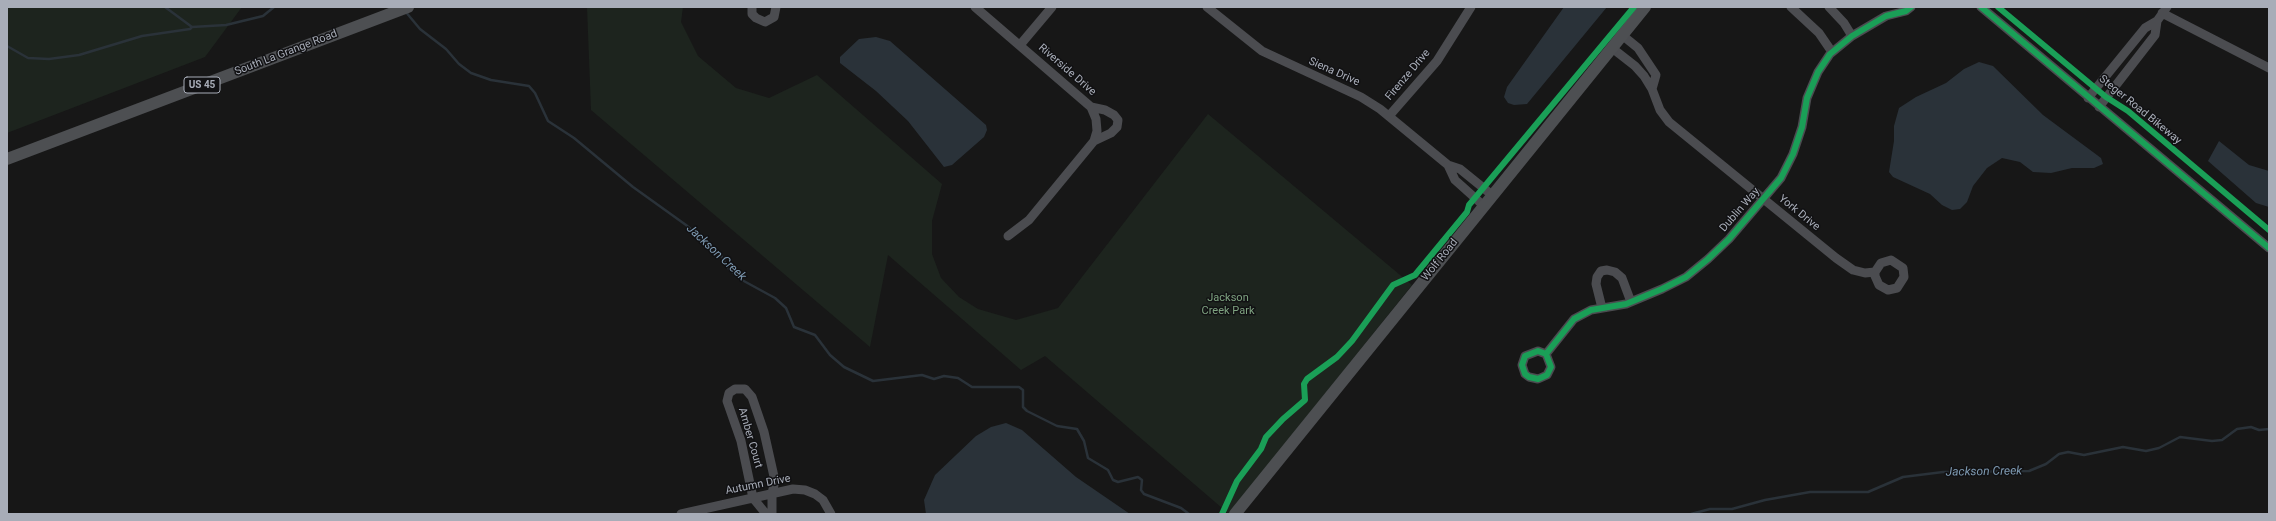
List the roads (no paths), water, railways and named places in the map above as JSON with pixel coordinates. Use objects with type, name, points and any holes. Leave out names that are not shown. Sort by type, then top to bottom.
[{"type":"main road","name":"Wolf Road","points":[[1235,514],[1645,7]]},
{"type":"main road","name":"South La Grange Road","points":[[7,159],[403,9]]},
{"type":"street","points":[[752,7],[752,14],[756,18],[765,22],[774,17],[776,7]]},
{"type":"street","name":"Riverside Drive","points":[[975,7],[1091,107],[1096,119],[1097,131],[1094,141]]},
{"type":"street","points":[[1020,45],[1052,7]]},
{"type":"street","name":"Siena Drive","points":[[1207,7],[1262,51],[1361,97],[1389,116],[1448,165],[1460,169],[1492,195]]},
{"type":"street","name":"Firenze Drive","points":[[1389,116],[1438,61],[1471,7]]},
{"type":"street","points":[[1791,7],[1819,33],[1832,52]]},
{"type":"street","points":[[1829,7],[1852,36]]},
{"type":"street","name":"Dublin Way","points":[[1886,16],[1894,7]]},
{"type":"street","name":"Dublin Way","points":[[1546,354],[1574,319],[1591,310],[1631,302],[1686,277],[1729,239],[1781,178],[1793,154],[1802,128],[1807,98],[1818,72],[1832,52],[1852,36],[1886,16],[1906,11],[1910,7]]},
{"type":"street","points":[[1981,7],[2269,248]]},
{"type":"street","points":[[2099,107],[2154,35],[2157,21],[2164,10],[2269,68]]},
{"type":"street","points":[[2088,98],[2145,28],[2157,21]]},
{"type":"street","name":"York Drive","points":[[1622,36],[1638,48],[1656,75],[1652,89]]},
{"type":"street","name":"York Drive","points":[[1612,48],[1635,66],[1652,89],[1660,110],[1669,122],[1836,258],[1853,270],[1865,273],[1876,272]]},
{"type":"street","points":[[1008,236],[1029,220],[1094,141],[1111,133],[1117,127],[1118,120],[1114,115],[1105,110],[1091,107]]},
{"type":"street","name":"Siena Drive","points":[[1448,165],[1455,180],[1484,206]]},
{"type":"street","points":[[1602,308],[1596,284],[1597,277],[1601,272],[1607,270],[1616,272],[1622,278],[1631,302]]},
{"type":"street","name":"Amber Court","points":[[766,514],[753,498],[741,441],[727,401],[729,393],[735,389],[745,389],[752,397],[764,432],[775,481],[772,493],[772,514]]},
{"type":"street","name":"Autumn Drive","points":[[680,514],[794,489],[805,490],[823,500],[831,514]]},
{"type":"waterway","points":[[165,7],[192,27]]},
{"type":"waterway","points":[[7,46],[28,58],[49,59],[79,55],[142,36],[190,29],[192,27],[226,25],[263,16],[274,7]]},
{"type":"waterway","name":"Jackson Creek","points":[[405,11],[420,29],[446,49],[459,64],[471,73],[491,80],[529,86],[535,93],[548,121],[574,138],[633,187],[686,225],[720,254],[729,269],[742,280],[775,298],[786,308],[794,327],[815,335],[830,355],[844,367],[873,381],[922,375],[934,379],[944,376],[958,378],[972,387],[1019,387],[1023,390],[1023,407],[1027,411],[1057,426],[1077,429],[1084,441],[1088,458],[1108,470],[1113,480],[1118,482],[1138,477],[1142,480],[1141,490],[1144,494],[1181,508],[1189,514]]},
{"type":"waterway","name":"Jackson Creek","points":[[1691,514],[1710,509],[1732,509],[1765,500],[1810,492],[1868,492],[1903,477],[1943,472],[2029,471],[2046,464],[2059,454],[2068,452],[2084,455],[2123,447],[2146,451],[2159,448],[2180,437],[2212,441],[2222,440],[2237,429],[2251,427],[2259,430],[2269,429]]},
{"type":"park label","name":"Jackson Creek Park","points":[[1228,304]]}]
